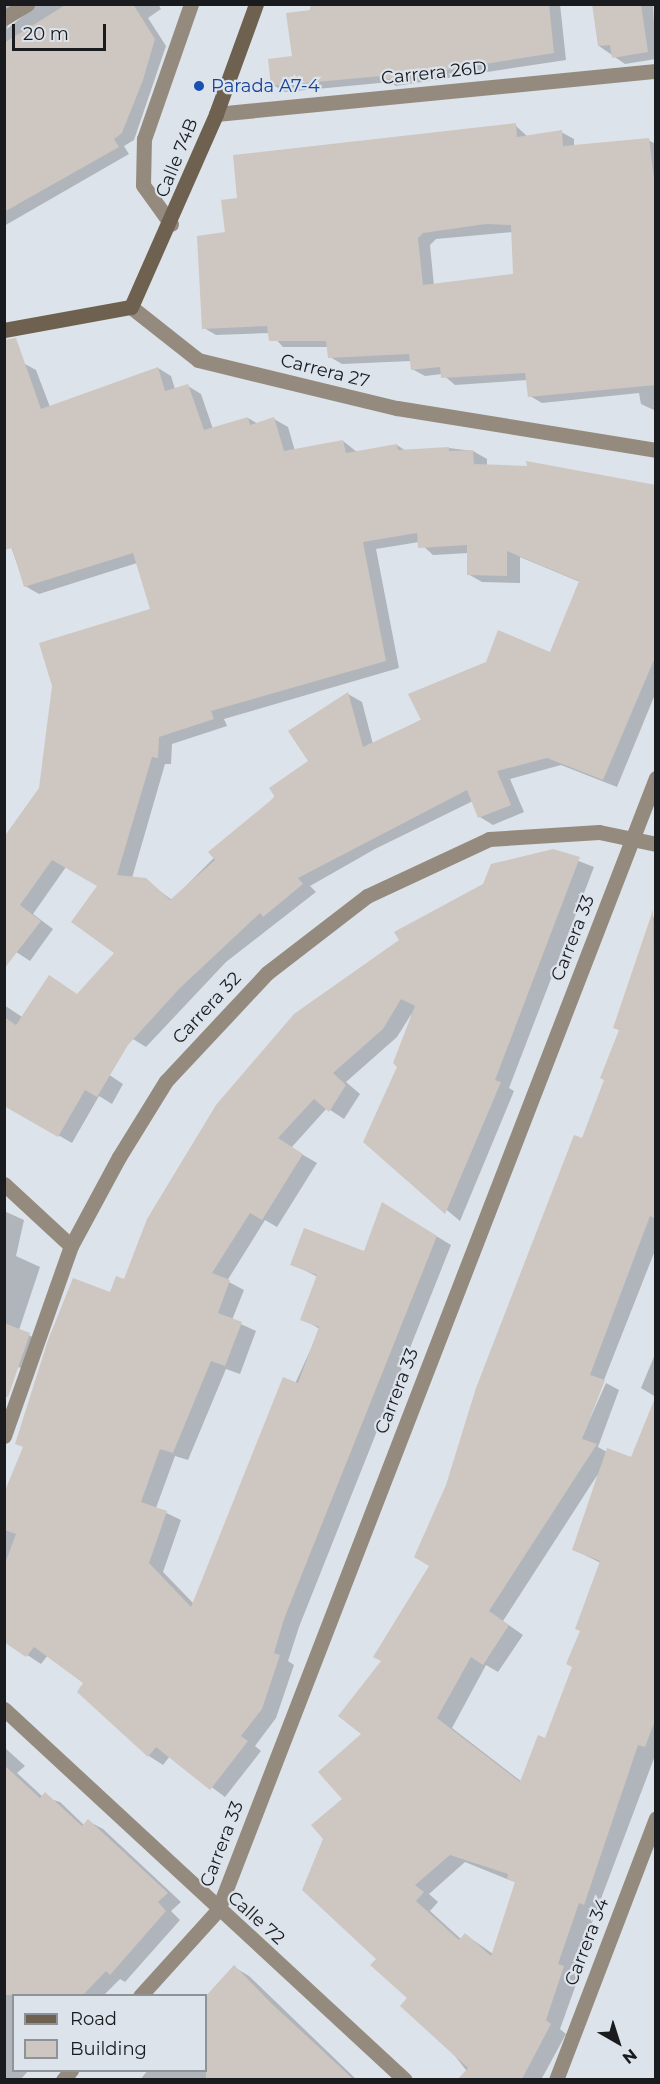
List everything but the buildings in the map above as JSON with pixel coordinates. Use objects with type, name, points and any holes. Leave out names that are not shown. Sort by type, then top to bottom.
[{"type":"street","points":[[4,18],[27,4]]},
{"type":"street","name":"Calle 74B","points":[[171,224],[143,185],[144,140],[191,4]]},
{"type":"street","name":"Calle 74B","points":[[131,307],[171,224],[216,114],[256,4]]},
{"type":"street","name":"Carrera 26D","points":[[216,114],[656,71]]},
{"type":"street","points":[[4,330],[131,307]]},
{"type":"street","name":"Carrera 27","points":[[131,307],[198,360],[397,408],[656,450]]},
{"type":"street","name":"Carrera 33","points":[[141,1994],[218,1910],[656,778]]},
{"type":"street","name":"Carrera 32","points":[[4,1436],[71,1246],[166,1081],[250,990],[315,933],[367,896],[489,839],[557,831],[633,835],[656,844]]},
{"type":"street","points":[[4,1184],[71,1246]]},
{"type":"street","name":"Calle 72","points":[[4,1708],[218,1910],[405,2079]]},
{"type":"street","name":"Carrera 34","points":[[556,2079],[656,1818]]},
{"type":"place","name":"Parada A7-4","points":[[199,86]]}]
